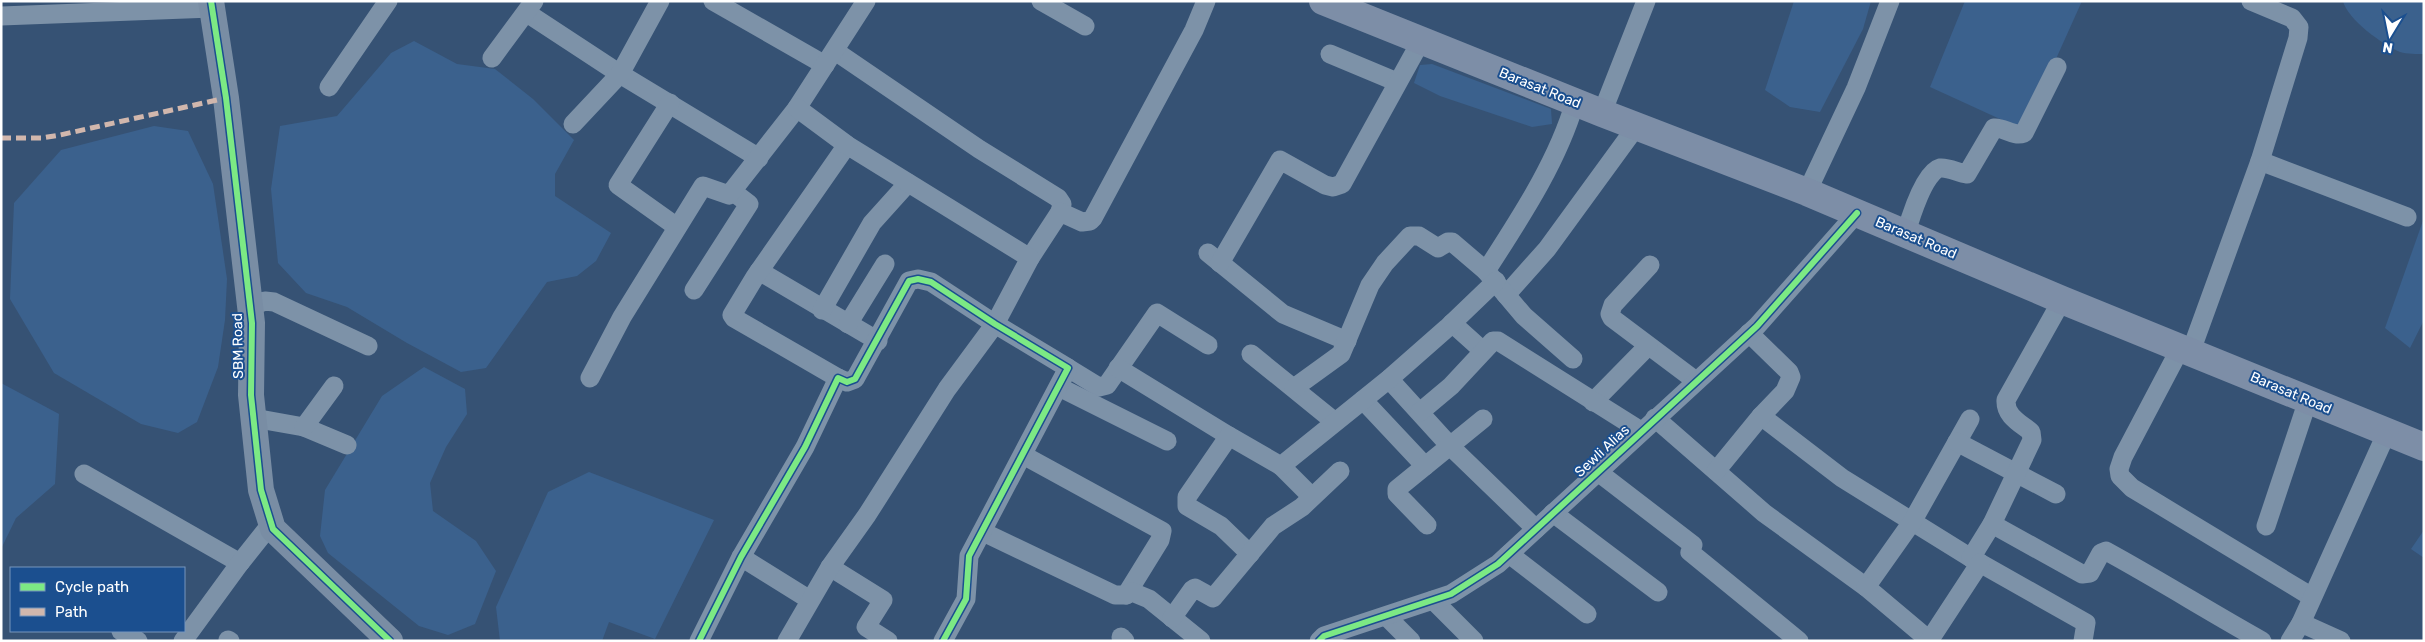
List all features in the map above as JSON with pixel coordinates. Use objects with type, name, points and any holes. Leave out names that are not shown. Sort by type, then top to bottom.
[{"type":"main road","name":"Barasat Road","points":[[1323,1],[1422,39],[1636,127],[1807,192],[2062,300],[2424,447]]},
{"type":"street","points":[[329,87],[388,1]]},
{"type":"street","points":[[573,124],[620,74],[660,1]]},
{"type":"street","points":[[713,1],[830,58],[979,148],[1058,198],[1062,204],[1060,212],[1030,258],[995,324],[948,388],[867,515],[830,567],[810,600],[793,638]]},
{"type":"street","points":[[590,378],[622,317],[703,186],[729,195],[797,108],[866,1]]},
{"type":"street","points":[[1041,1],[1085,26]]},
{"type":"street","points":[[1060,212],[1082,222],[1090,221],[1093,218],[1182,54],[1206,1]]},
{"type":"street","points":[[1602,113],[1646,1]]},
{"type":"street","points":[[1807,192],[1856,88],[1890,1]]},
{"type":"street","points":[[2251,1],[2292,18],[2299,27],[2298,38],[2260,161],[2186,349],[2123,457],[2119,470],[2120,476],[2132,488],[2312,596]]},
{"type":"street","points":[[1,16],[212,5]]},
{"type":"street","name":"SBM Road","points":[[212,5],[226,98],[252,323],[251,395],[261,490],[273,529],[388,640]]},
{"type":"street","points":[[492,58],[530,7],[620,74],[759,158]]},
{"type":"street","points":[[1347,341],[1283,314],[1214,258],[1280,160],[1325,185],[1333,187],[1342,184],[1422,39]]},
{"type":"street","points":[[1330,54],[1397,82]]},
{"type":"street","points":[[1906,233],[1918,195],[1936,171],[1942,168],[1964,174],[1969,173],[1994,128],[2016,134],[2024,133],[2057,67]]},
{"type":"street","points":[[1496,282],[1529,203],[1567,128],[1575,102]]},
{"type":"street","points":[[670,103],[618,186],[677,226]]},
{"type":"street","points":[[797,108],[847,146],[1030,258]]},
{"type":"street","points":[[1281,466],[1389,379],[1496,282],[1547,249],[1636,127]]},
{"type":"street","points":[[847,146],[759,271],[732,315],[734,318],[838,378],[847,382],[855,379],[878,341],[909,281],[918,278],[931,282],[995,324],[1102,387],[1107,385],[1156,313],[1208,345]]},
{"type":"street","points":[[2260,161],[2408,217]]},
{"type":"street","points":[[822,310],[872,223],[908,183]]},
{"type":"street","points":[[694,290],[749,204],[732,190]]},
{"type":"street","name":"Sewli Alias","points":[[1319,641],[1324,636],[1451,594],[1498,564],[1749,333],[1857,213]]},
{"type":"street","points":[[1294,388],[1336,359],[1347,341],[1370,286],[1385,263],[1410,236],[1419,236],[1438,248],[1448,242],[1452,242],[1496,282],[1524,316],[1573,359]]},
{"type":"street","points":[[848,324],[885,264]]},
{"type":"street","points":[[1650,265],[1613,305],[1610,314],[1612,318],[1696,381]]},
{"type":"street","points":[[759,271],[822,310],[878,341]]},
{"type":"street","points":[[1656,418],[1764,513],[1866,587],[1929,640],[1976,560],[2033,435],[2009,415],[2006,400],[2062,300]]},
{"type":"street","points":[[249,307],[265,301],[274,302],[368,346]]},
{"type":"street","points":[[1452,323],[1482,350]]},
{"type":"street","points":[[1716,471],[1761,416],[1785,391],[1791,377],[1789,372],[1749,333]]},
{"type":"street","points":[[1420,412],[1451,386],[1489,342],[1498,341],[1592,402],[1641,431]]},
{"type":"street","points":[[1592,402],[1648,346]]},
{"type":"street","points":[[1252,354],[1335,422]]},
{"type":"street","points":[[943,641],[966,599],[969,556],[1068,368]]},
{"type":"street","points":[[1118,368],[1281,466],[1312,497]]},
{"type":"street","points":[[699,641],[741,557],[805,447],[838,378]]},
{"type":"street","points":[[1389,379],[1450,446],[1536,529]]},
{"type":"street","points":[[304,427],[334,386]]},
{"type":"street","points":[[1059,387],[1167,441]]},
{"type":"street","points":[[1364,400],[1425,466]]},
{"type":"street","points":[[2266,526],[2308,400]]},
{"type":"street","points":[[1761,416],[1842,478],[1912,522],[2086,624],[2083,641]]},
{"type":"street","points":[[254,418],[304,427],[347,445]]},
{"type":"street","points":[[1427,525],[1396,491],[1483,418]]},
{"type":"street","points":[[1866,587],[1912,522],[1970,419]]},
{"type":"street","points":[[2290,641],[2301,623],[2387,432]]},
{"type":"street","points":[[1229,436],[1187,497],[1187,506],[1221,526],[1250,554]]},
{"type":"street","points":[[1957,442],[2056,494]]},
{"type":"street","points":[[1023,455],[1162,531],[1160,540],[1126,595]]},
{"type":"street","points":[[1172,618],[1195,588],[1213,598],[1273,526],[1302,507],[1340,471]]},
{"type":"street","points":[[1598,472],[1692,545],[1690,552],[1799,641]]},
{"type":"street","points":[[84,474],[240,563]]},
{"type":"street","points":[[1553,513],[1658,592]]},
{"type":"street","points":[[183,641],[271,524]]},
{"type":"street","points":[[1992,524],[2082,574],[2090,573],[2101,553],[2106,551],[2165,582],[2194,603],[2262,641]]},
{"type":"street","points":[[983,532],[1114,595],[1126,595],[1132,592],[1142,596],[1202,641]]},
{"type":"street","points":[[1509,554],[1587,614]]},
{"type":"street","points":[[741,557],[810,600]]},
{"type":"street","points":[[830,567],[883,600],[866,626],[888,641]]},
{"type":"street","points":[[1433,600],[1474,641]]},
{"type":"street","points":[[1386,616],[1411,641]]},
{"type":"street","points":[[2069,641],[2078,619]]},
{"type":"street","points":[[2301,623],[2342,641]]},
{"type":"street","points":[[123,632],[138,641]]},
{"type":"water","points":[[1794,1],[1871,1],[1863,29],[1820,112],[1790,107],[1765,90]]},
{"type":"water","points":[[1965,1],[2082,1],[2024,130],[1930,87]]},
{"type":"water","points":[[2343,1],[2424,1],[2424,54],[2400,52],[2384,44],[2351,16]]},
{"type":"water","points":[[414,41],[457,64],[495,69],[533,99],[574,140],[555,174],[555,196],[611,233],[596,261],[577,276],[547,282],[486,368],[461,372],[407,343],[347,307],[306,293],[278,263],[271,189],[280,126],[337,116],[391,53]]},
{"type":"water","points":[[1432,64],[1551,109],[1552,124],[1532,127],[1440,96],[1414,83],[1420,65]]},
{"type":"water","points":[[154,126],[188,131],[213,184],[227,279],[225,320],[218,367],[197,422],[178,433],[141,424],[54,373],[10,299],[14,203],[61,150]]},
{"type":"water","points":[[2424,218],[2424,320],[2410,348],[2385,328]]},
{"type":"water","points":[[424,367],[465,389],[467,414],[446,447],[430,483],[433,511],[476,541],[496,571],[475,624],[448,635],[419,626],[328,553],[320,536],[325,490],[382,396]]},
{"type":"water","points":[[1,383],[59,414],[55,484],[16,518],[1,549]]},
{"type":"water","points":[[589,472],[714,520],[655,639],[609,622],[602,641],[500,641],[496,607],[548,492]]},
{"type":"water","points":[[2424,530],[2424,558],[2411,549]]},
{"type":"marked path","points":[[1,138],[41,138],[60,135],[226,98]]},
{"type":"cycle path","points":[[211,1],[226,98],[252,323],[251,395],[261,490],[273,529],[390,641]]},
{"type":"cycle path","points":[[1319,641],[1324,636],[1451,594],[1498,564],[1757,326],[1857,213]]},
{"type":"cycle path","points":[[699,641],[741,557],[805,447],[838,378],[847,382],[855,379],[909,281],[918,279],[931,282],[995,324],[1068,368],[969,556],[966,599],[943,641]]}]
